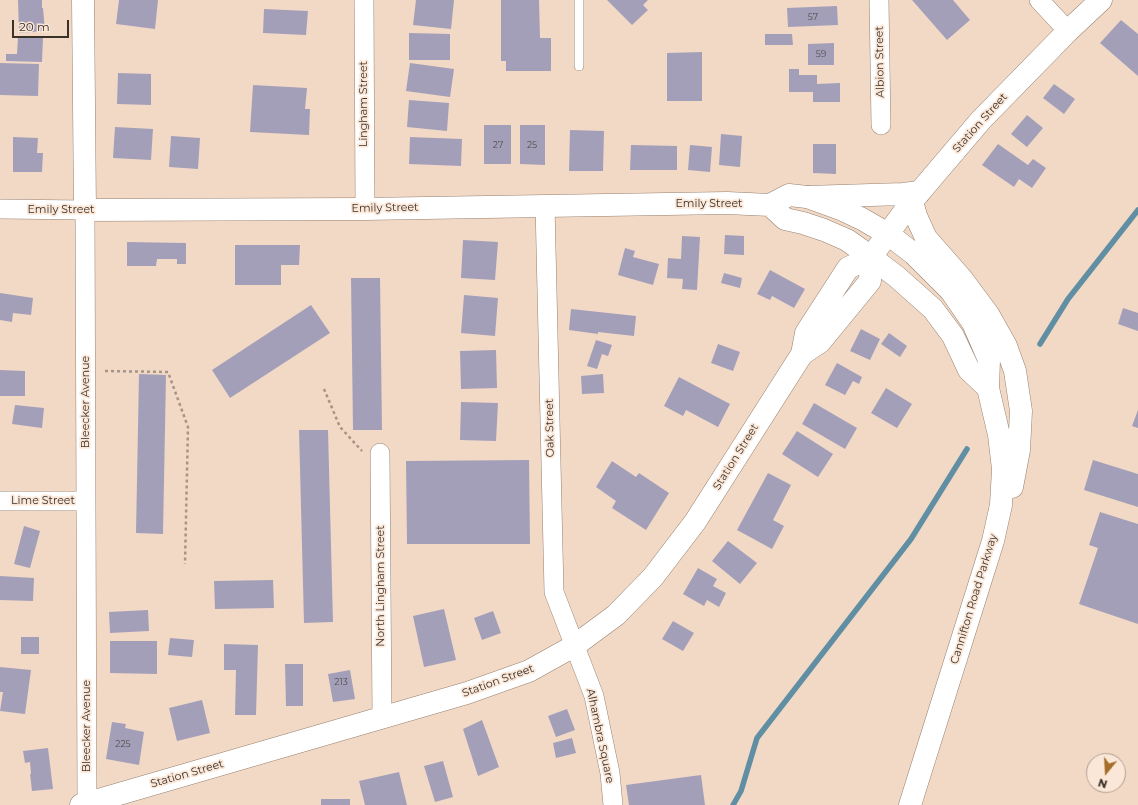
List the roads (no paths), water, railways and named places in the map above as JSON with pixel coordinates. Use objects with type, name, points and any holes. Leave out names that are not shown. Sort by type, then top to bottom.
[{"type":"street","name":"Bleecker Avenue","points":[[83,0],[86,501],[84,804]]},
{"type":"street","name":"Lingham Street","points":[[364,0],[365,209]]},
{"type":"street","name":"Albion Street","points":[[879,0],[881,125]]},
{"type":"street","points":[[1039,0],[1068,31]]},
{"type":"street","name":"Station Street","points":[[84,804],[467,693],[529,671],[574,646],[616,615],[653,577],[695,522],[802,354],[806,333],[848,268],[871,257],[916,196],[981,120],[1068,31],[1101,0]]},
{"type":"street","points":[[807,197],[903,194],[916,196],[916,216],[926,238],[962,279],[988,314],[1006,346],[1015,371],[1021,411],[1019,450],[1011,491],[993,541]]},
{"type":"street","name":"Emily Street","points":[[0,209],[365,209],[545,205],[770,205],[789,195],[807,197],[843,210],[888,234]]},
{"type":"street","name":"Oak Street","points":[[545,205],[554,592],[574,646]]},
{"type":"street","points":[[770,205],[785,219],[824,230],[847,240],[898,277],[932,309],[953,336],[969,370],[988,388]]},
{"type":"street","name":"Cannifton Road Parkway","points":[[888,234],[914,254],[951,291],[973,323],[989,360],[988,388],[999,435],[1003,469],[1001,505],[993,541],[910,805]]},
{"type":"street","name":"North Lingham Street","points":[[372,453],[382,718]]},
{"type":"street","name":"Lime Street","points":[[0,501],[86,501]]},
{"type":"street","name":"Alhambra Square","points":[[574,646],[594,696],[610,773],[613,805]]},
{"type":"lane","points":[[579,0],[579,66]]},
{"type":"waterway","points":[[1040,344],[1068,299],[1138,210]]},
{"type":"waterway","points":[[733,805],[741,791],[757,738],[911,539],[967,449]]}]
